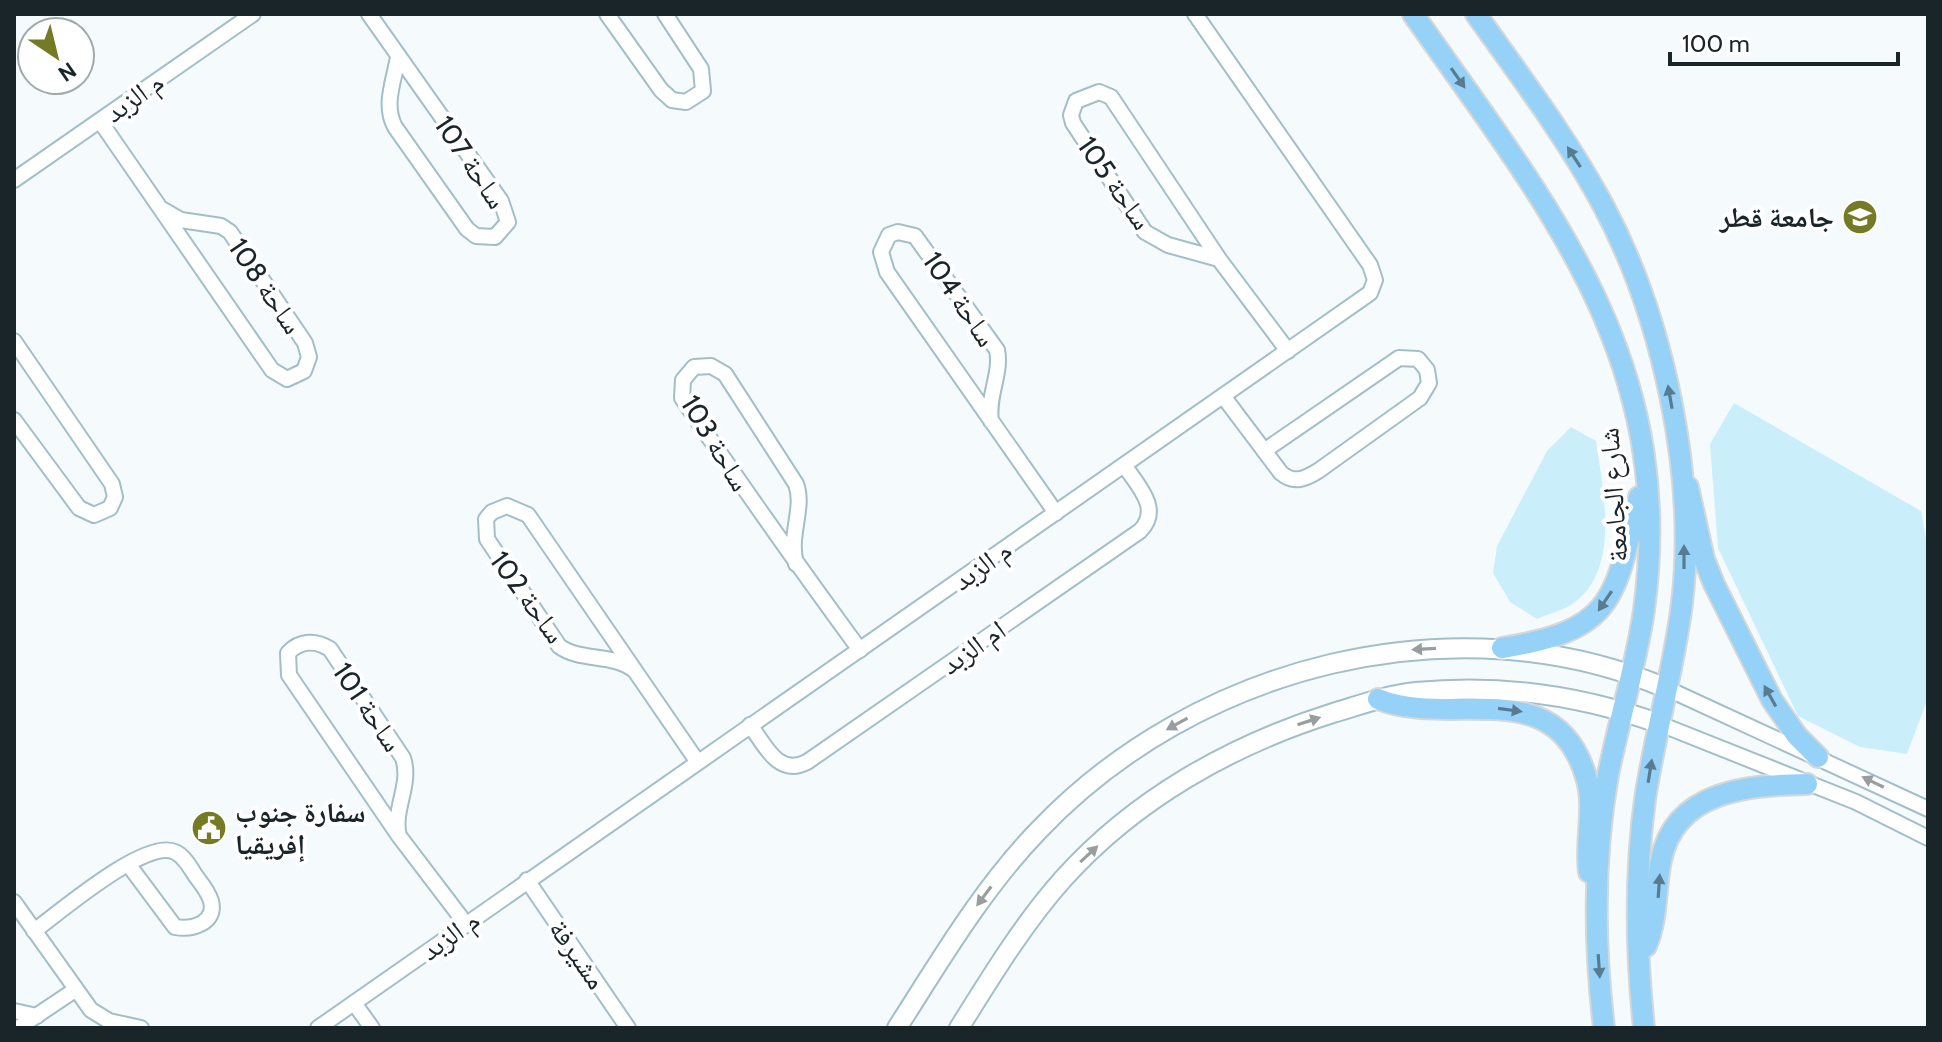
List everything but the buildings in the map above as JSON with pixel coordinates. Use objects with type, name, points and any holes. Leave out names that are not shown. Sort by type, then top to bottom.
[{"type":"main road","name":"شارع الجامعة","points":[[1413,14],[1542,201],[1589,279],[1621,355],[1637,422],[1644,474],[1646,574],[1633,674],[1608,780],[1595,903],[1604,1028]]},
{"type":"main road","points":[[1476,14],[1588,178],[1617,233],[1650,315],[1666,374],[1680,474],[1684,581],[1640,842],[1639,960],[1644,1028]]},
{"type":"main road","points":[[1502,648],[1567,634],[1601,609],[1619,576],[1644,474]]},
{"type":"main road","points":[[1680,474],[1691,493],[1704,559],[1714,584],[1772,700],[1792,730],[1818,757]]},
{"type":"main road","points":[[1378,699],[1405,708],[1516,710],[1534,716],[1561,734],[1581,763],[1590,794],[1586,841],[1595,903]]},
{"type":"main road","points":[[1639,960],[1654,920],[1661,860],[1667,843],[1694,807],[1730,790],[1764,784],[1807,784]]},
{"type":"street","name":"م الزبد","points":[[14,180],[253,14]]},
{"type":"street","name":"ساحة 107","points":[[369,14],[505,207],[508,222],[495,237],[476,236],[467,229],[389,116],[398,57]]},
{"type":"street","points":[[607,14],[666,96],[686,102],[703,91],[704,76],[665,14]]},
{"type":"street","name":"م الزبد","points":[[318,1028],[1370,293],[1374,273],[1195,14]]},
{"type":"street","name":"ساحة 105","points":[[1219,259],[1168,245],[1145,232],[1073,123],[1071,115],[1076,101],[1099,92],[1111,97],[1219,259],[1288,351]]},
{"type":"street","name":"ساحة 108","points":[[100,121],[160,208],[277,375],[292,379],[304,371],[309,357],[305,343],[230,232],[221,226],[181,220],[160,208]]},
{"type":"street","name":"ساحة 104","points":[[991,421],[988,402],[997,366],[997,350],[915,236],[898,232],[889,235],[881,252],[887,272],[991,421],[1056,513]]},
{"type":"street","points":[[14,341],[112,484],[115,497],[110,508],[94,515],[79,508],[14,420]]},
{"type":"street","points":[[1223,396],[1264,451],[1286,477],[1308,477],[1425,394],[1429,383],[1427,370],[1418,359],[1399,358],[1264,451]]},
{"type":"street","name":"ساحة 103","points":[[796,564],[792,547],[799,496],[796,484],[725,374],[711,366],[694,367],[683,380],[682,398],[796,564],[860,650]]},
{"type":"street","name":"ام الزبد","points":[[750,725],[775,760],[786,766],[799,766],[1140,531],[1149,518],[1150,504],[1124,465]]},
{"type":"street","name":"ساحة 102","points":[[634,670],[621,662],[574,653],[559,646],[487,539],[486,519],[492,512],[507,506],[528,515],[697,761]]},
{"type":"street","name":"ساحة 101","points":[[399,836],[397,820],[407,777],[403,758],[330,649],[309,642],[296,645],[288,653],[289,675],[399,836],[466,924]]},
{"type":"street","points":[[897,1028],[981,900],[1018,853],[1067,802],[1146,742],[1232,696],[1325,666],[1394,652],[1502,648],[1578,659],[1633,674],[1928,809]]},
{"type":"street","points":[[959,1028],[1041,906],[1086,856],[1141,809],[1223,756],[1276,732],[1378,699],[1414,693],[1502,690],[1580,699],[1660,724],[1887,817],[1928,838]]},
{"type":"street","points":[[1887,817],[1898,794]]},
{"type":"street","points":[[34,931],[128,864],[152,851],[175,852],[209,894],[213,907],[209,917],[200,925],[188,929],[175,927],[128,864]]},
{"type":"street","name":"مشيرفة","points":[[527,880],[628,1028]]},
{"type":"street","points":[[14,902],[75,990],[99,1016],[141,1028]]},
{"type":"street","points":[[18,1028],[75,990]]},
{"type":"street","points":[[354,1003],[372,1028]]},
{"type":"street","points":[[14,1011],[37,1016]]},
{"type":"shaded area","points":[[1734,403],[1921,511],[1928,550],[1928,698],[1907,754],[1860,747],[1798,716],[1718,548],[1710,444]]},
{"type":"shaded area","points":[[1571,427],[1596,441],[1605,506],[1603,552],[1587,590],[1571,605],[1537,619],[1510,602],[1493,573],[1497,546],[1547,451]]},
{"type":"place","name":"جامعة قطر","points":[[1860,217]]},
{"type":"place","name":"سفارة جنوب إفريقيا","points":[[209,828]]}]
